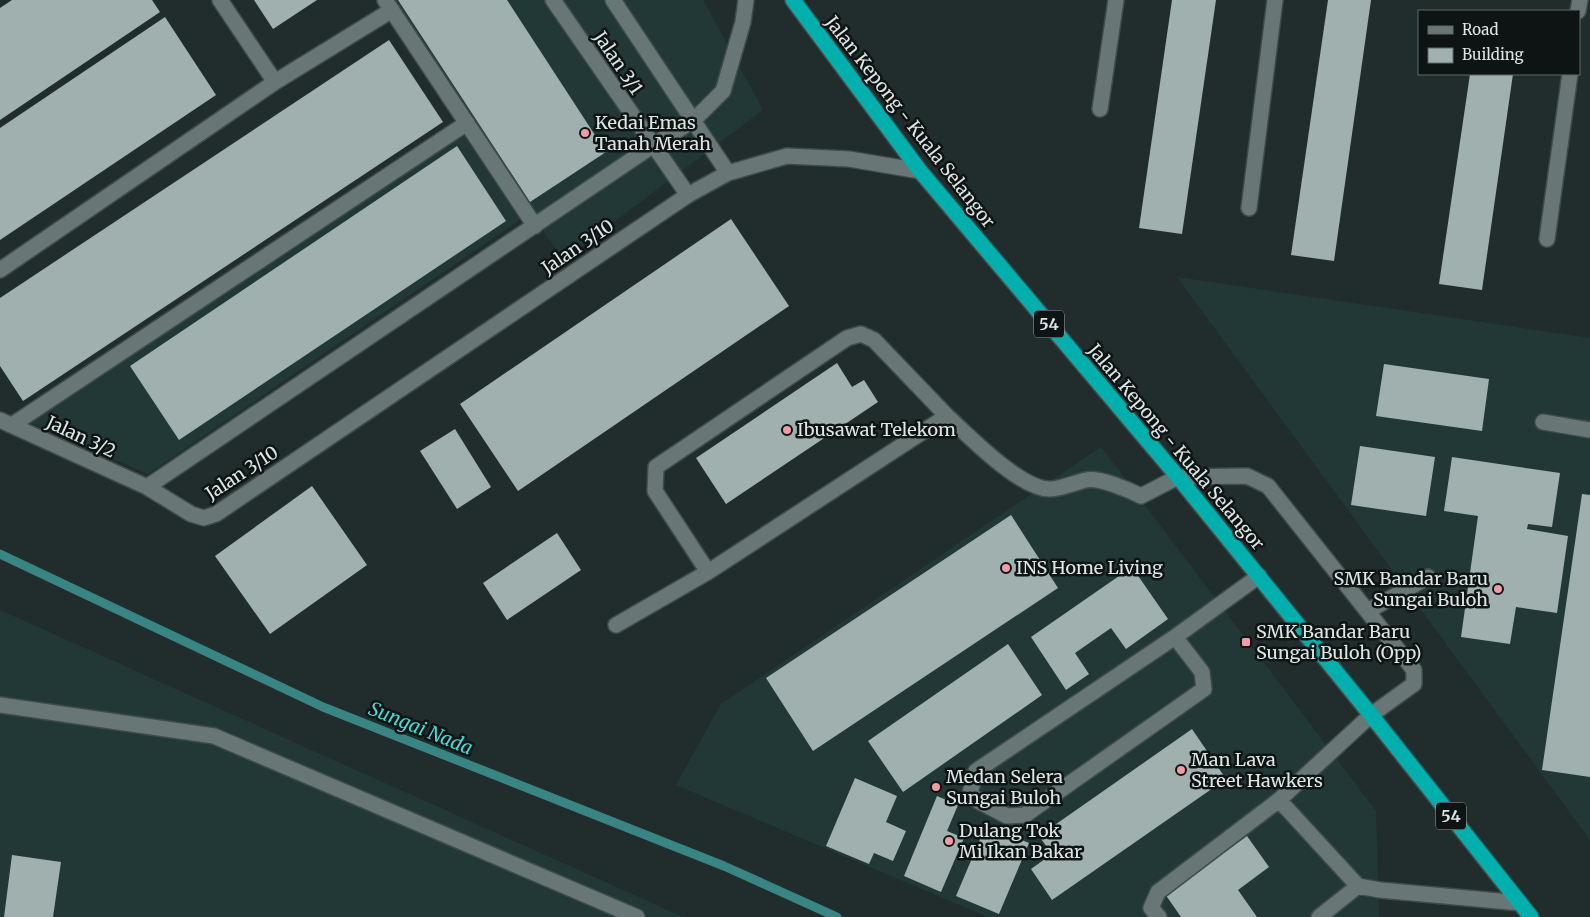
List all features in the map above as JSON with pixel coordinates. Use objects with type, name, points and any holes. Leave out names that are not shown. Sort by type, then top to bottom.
[{"type":"highway","name":"Jalan Kepong - Kuala Selangor","points":[[792,0],[920,171],[1178,477],[1371,715],[1531,917]]},
{"type":"street","points":[[220,0],[275,82]]},
{"type":"street","name":"Jalan 3/1","points":[[553,0],[652,146],[688,195]]},
{"type":"street","name":"Jalan 3/1","points":[[613,0],[728,173]]},
{"type":"street","points":[[147,487],[652,146],[694,120],[723,91],[744,22],[746,0]]},
{"type":"street","points":[[1100,109],[1116,0]]},
{"type":"street","points":[[1249,208],[1275,0]]},
{"type":"street","points":[[0,270],[388,5],[535,226]]},
{"type":"street","points":[[1547,240],[1570,75]]},
{"type":"street","points":[[6,423],[467,124]]},
{"type":"street","name":"Jalan 3/10","points":[[147,487],[191,514],[204,518],[216,514],[688,195],[728,173],[787,156],[849,159],[920,171]]},
{"type":"street","points":[[708,572],[655,491],[656,467],[847,338],[861,334],[874,340],[946,416],[1010,472],[1030,483],[1049,489],[1089,479],[1126,488],[1141,496],[1178,477],[1247,476],[1268,486],[1414,670],[1414,684],[1371,715],[1279,800],[1158,892],[1151,908],[1159,917]]},
{"type":"street","points":[[616,625],[708,572],[946,416]]},
{"type":"street","points":[[1543,422],[1590,430]]},
{"type":"street","name":"Jalan 3/2","points":[[6,423],[147,487]]},
{"type":"street","points":[[1175,637],[1202,672],[1204,690],[1025,815],[1007,816],[978,801],[970,793],[976,771],[1175,637],[1258,576]]},
{"type":"street","points":[[1368,611],[1428,577]]},
{"type":"street","points":[[0,705],[214,736],[636,917]]},
{"type":"street","points":[[1279,800],[1358,886],[1380,890],[1520,903]]},
{"type":"street","points":[[1319,917],[1358,886]]},
{"type":"shaded area","points":[[390,0],[703,0],[763,110],[563,260]]},
{"type":"shaded area","points":[[464,136],[521,219],[148,474],[28,422]]},
{"type":"shaded area","name":"SMK Bandar Baru Sungai Buloh","points":[[1177,277],[1590,338],[1590,840]]},
{"type":"shaded area","points":[[1101,447],[1376,811],[1379,917],[988,917],[676,785],[721,704]]},
{"type":"shaded area","points":[[0,610],[683,917],[0,917]]},
{"type":"building","points":[[12,0],[152,0],[160,12],[0,120],[0,8]]},
{"type":"building","points":[[254,0],[317,0],[273,29]]},
{"type":"building","points":[[398,0],[507,0],[606,152],[530,202]]},
{"type":"building","points":[[1172,0],[1216,0],[1182,234],[1139,228]]},
{"type":"building","points":[[1328,0],[1371,0],[1334,261],[1291,255]]},
{"type":"building","points":[[165,17],[216,95],[0,240],[0,128]]},
{"type":"building","points":[[389,40],[443,122],[23,401],[0,366],[0,298]]},
{"type":"building","points":[[1470,75],[1513,75],[1482,290],[1439,284]]},
{"type":"building","points":[[457,146],[506,221],[179,440],[130,366]]},
{"type":"building","points":[[731,219],[789,306],[518,491],[460,404]]},
{"type":"building","name":"Ibusawat Telekom","points":[[837,363],[852,387],[864,380],[878,402],[726,504],[696,458]]},
{"type":"building","points":[[1384,364],[1489,379],[1482,431],[1376,416]]},
{"type":"building","points":[[455,429],[491,487],[457,509],[420,451]]},
{"type":"building","points":[[1360,446],[1435,457],[1426,516],[1351,505]]},
{"type":"building","points":[[1452,457],[1560,473],[1552,527],[1528,524],[1527,529],[1568,536],[1557,613],[1516,607],[1510,644],[1461,637],[1478,516],[1444,511]]},
{"type":"building","points":[[312,486],[367,565],[270,634],[215,556]]},
{"type":"building","points":[[1582,494],[1590,495],[1590,777],[1542,770]]},
{"type":"building","points":[[1011,515],[1058,588],[813,751],[766,678]]},
{"type":"building","points":[[557,533],[581,570],[507,620],[483,583]]},
{"type":"building","points":[[1132,567],[1168,619],[1126,649],[1111,628],[1075,653],[1089,674],[1066,690],[1031,637]]},
{"type":"building","points":[[1008,644],[1042,695],[903,792],[868,741]]},
{"type":"building","points":[[1192,729],[1226,779],[1052,900],[1031,869],[1052,854],[1039,836]]},
{"type":"building","points":[[855,778],[897,796],[886,822],[906,831],[893,861],[874,853],[869,864],[826,846]]},
{"type":"building","points":[[937,796],[958,805],[947,831],[964,838],[941,892],[904,876]]},
{"type":"building","points":[[986,825],[1029,843],[999,914],[956,896]]},
{"type":"building","points":[[1247,836],[1269,867],[1238,890],[1257,917],[1181,917],[1165,894]]},
{"type":"building","points":[[12,855],[61,862],[53,917],[4,917]]},
{"type":"waterway","name":"Sungai Nada","points":[[0,554],[323,707],[724,866],[837,917]]},
{"type":"place","name":"Kedai Emas Tanah Merah","points":[[585,133]]},
{"type":"place","name":"Ibusawat Telekom","points":[[787,430]]},
{"type":"place","name":"INS Home Living","points":[[1006,568]]},
{"type":"place","name":"SMK Bandar Baru Sungai Buloh","points":[[1498,589]]},
{"type":"place","name":"SMK Bandar Baru Sungai Buloh (Opp)","points":[[1246,642]]},
{"type":"place","name":"Man Lava Street Hawkers","points":[[1181,770]]},
{"type":"place","name":"Medan Selera Sungai Buloh","points":[[936,787]]},
{"type":"place","name":"Dulang Tok Mi Ikan Bakar","points":[[949,841]]}]
